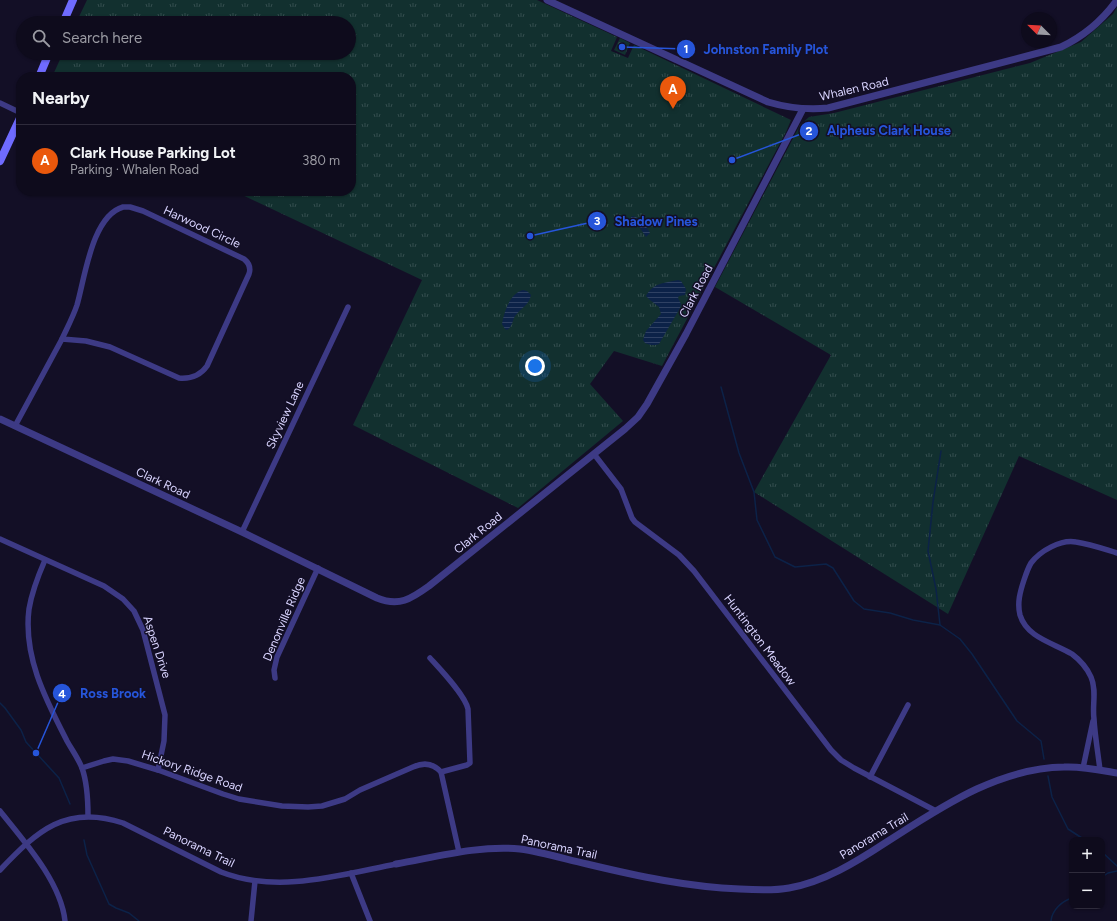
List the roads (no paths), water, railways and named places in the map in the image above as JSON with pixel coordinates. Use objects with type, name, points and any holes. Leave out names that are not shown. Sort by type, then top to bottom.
[{"type":"main road","points":[[66,16],[73,0]]},
{"type":"main road","points":[[41,72],[46,60]]},
{"type":"main road","points":[[0,161],[16,127]]},
{"type":"street","name":"Whalen Road","points":[[547,0],[768,102],[784,107],[803,109],[828,108],[1061,47],[1099,22],[1117,0]]},
{"type":"street","points":[[0,103],[16,111]]},
{"type":"street","name":"Clark Road","points":[[0,419],[318,568],[384,601],[405,601],[429,586],[632,423],[647,404],[686,334],[803,109]]},
{"type":"street","name":"Harwood Circle","points":[[15,426],[62,339],[77,306],[87,265],[97,236],[105,219],[116,209],[130,207],[137,209],[244,259],[250,268],[249,274],[207,366],[194,377],[179,378],[119,350],[104,345],[86,341],[62,339]]},
{"type":"street","name":"Skyview Lane","points":[[242,532],[348,307]]},
{"type":"street","name":"Huntington Meadow","points":[[594,454],[621,488],[632,518],[635,522],[679,555],[691,567],[830,750],[841,760],[936,811]]},
{"type":"street","name":"Aspen Drive","points":[[0,539],[104,586],[123,599],[134,612],[143,630],[165,715],[164,741],[158,770]]},
{"type":"street","points":[[1100,770],[1094,717],[1094,688],[1089,672],[1072,654],[1037,636],[1030,630],[1022,620],[1019,610],[1019,600],[1025,578],[1032,562],[1039,555],[1056,545],[1075,542],[1117,553]]},
{"type":"street","points":[[45,560],[36,583],[29,610],[28,629],[31,656],[39,680],[60,726],[82,768],[87,791],[88,816]]},
{"type":"street","name":"Denonville Ridge","points":[[275,678],[274,670],[277,657],[318,568]]},
{"type":"street","points":[[430,658],[459,692],[466,702],[468,709],[470,763],[441,772],[459,852]]},
{"type":"street","points":[[870,776],[908,705]]},
{"type":"street","points":[[1083,768],[1094,717]]},
{"type":"street","name":"Hickory Ridge Road","points":[[82,768],[96,762],[114,759],[128,761],[158,770],[213,791],[239,799],[271,804],[308,807],[322,806],[339,801],[360,790],[418,765],[432,765],[441,772]]},
{"type":"street","name":"Panorama Trail","points":[[0,870],[40,832],[72,819],[88,816],[102,816],[123,823],[221,872],[235,877],[255,881],[309,880],[459,852],[488,849],[519,849],[687,885],[715,888],[776,889],[802,885],[827,877],[873,852],[936,811],[964,795],[1015,774],[1051,767],[1083,768],[1117,774]]},
{"type":"street","points":[[0,811],[36,857],[61,900],[65,921]]},
{"type":"street","points":[[351,872],[370,921]]},
{"type":"street","points":[[251,921],[255,881]]},
{"type":"water","points":[[632,216],[640,220],[647,228],[650,233],[646,237],[638,225],[630,219]]},
{"type":"water","points":[[678,280],[681,281],[686,289],[685,295],[679,296],[678,298],[681,304],[680,308],[659,344],[652,345],[645,343],[643,340],[646,331],[661,314],[659,307],[646,296],[652,288],[656,286]]},
{"type":"water","points":[[523,290],[527,291],[531,295],[530,298],[527,304],[515,316],[507,330],[502,324],[508,304],[518,292]]},
{"type":"waterway","points":[[721,387],[739,453],[754,492],[757,520],[775,557],[795,567],[826,564],[833,568],[854,601],[864,609],[890,613],[913,620],[940,625],[960,639],[972,654],[1017,721],[1041,741],[1044,759]]},
{"type":"waterway","points":[[940,625],[936,589],[928,551],[933,502],[941,451]]},
{"type":"waterway","points":[[0,703],[21,730],[26,742],[59,778],[70,804]]},
{"type":"waterway","points":[[1048,776],[1052,797],[1068,829],[1080,837]]},
{"type":"waterway","points":[[84,840],[87,855],[109,904],[129,913],[139,921]]},
{"type":"waterway","points":[[1105,855],[1117,866]]},
{"type":"waterway","points":[[1105,875],[1117,871]]},
{"type":"waterway","points":[[1051,921],[1053,913],[1058,906],[1069,899]]},
{"type":"place","name":"Johnston Family Plot","points":[[622,47]]},
{"type":"place","name":"Clark House Parking Lot","points":[[673,109]]},
{"type":"place","name":"Alpheus Clark House","points":[[732,160]]},
{"type":"place","name":"Shadow Pines","points":[[530,236]]},
{"type":"place","name":"Ross Brook","points":[[36,753]]}]
